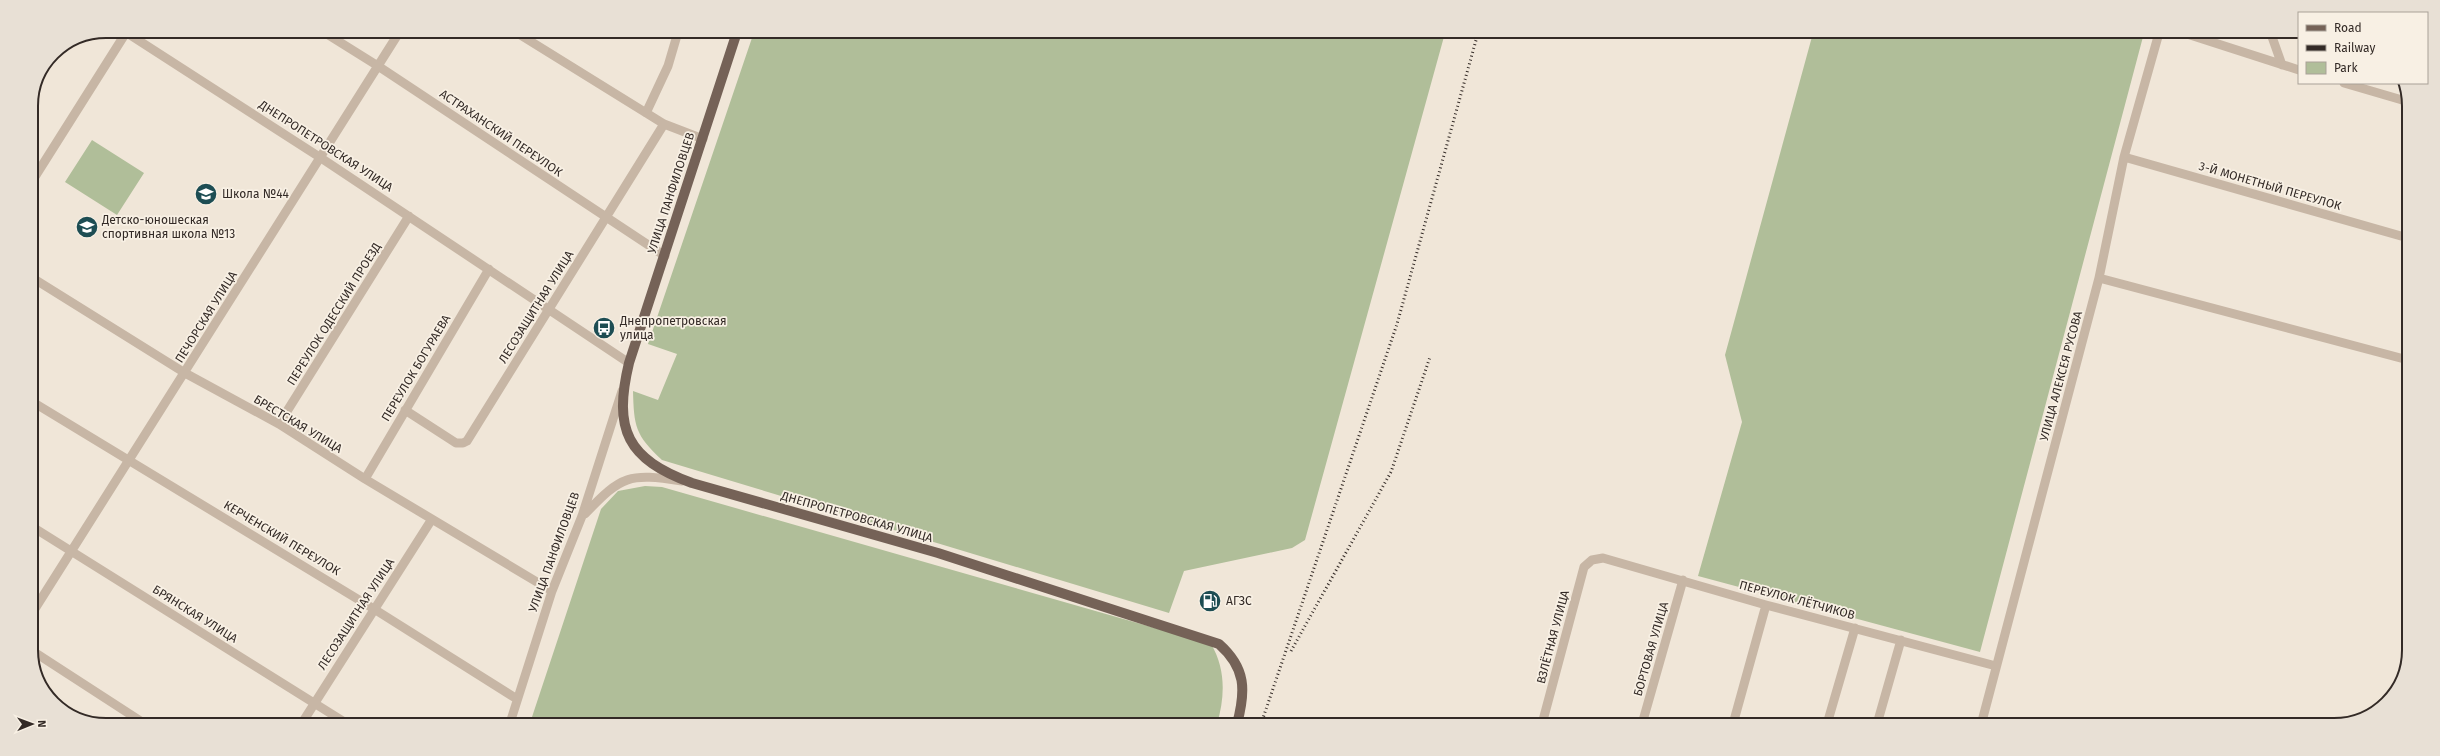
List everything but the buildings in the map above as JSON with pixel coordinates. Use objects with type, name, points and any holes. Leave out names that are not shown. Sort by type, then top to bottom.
[{"type":"main road","name":"УЛИЦА ПАНФИЛОВЦЕВ","points":[[629,363],[735,38]]},
{"type":"main road","name":"ДНЕПРОПЕТРОВСКАЯ УЛИЦА","points":[[629,363],[622,390],[623,415],[628,438],[639,453],[670,474],[692,483],[938,553],[1220,644],[1233,656],[1243,683],[1243,703],[1239,718]]},
{"type":"street","points":[[38,172],[122,38]]},
{"type":"street","name":"ДНЕПРОПЕТРОВСКАЯ УЛИЦА","points":[[137,38],[550,309],[629,363]]},
{"type":"street","name":"АСТРАХАНСКИЙ ПЕРЕУЛОК","points":[[333,38],[665,256]]},
{"type":"street","name":"ПЕЧОРСКАЯ УЛИЦА","points":[[38,604],[396,38]]},
{"type":"street","points":[[524,38],[664,124],[703,140]]},
{"type":"street","points":[[646,113],[668,66],[676,38]]},
{"type":"street","name":"УЛИЦА АЛЕКСЕЯ РУСОВА","points":[[1982,718],[2100,278],[2124,157],[2158,38]]},
{"type":"street","points":[[2199,38],[2298,70]]},
{"type":"street","points":[[2272,38],[2282,65]]},
{"type":"street","points":[[2347,84],[2402,100]]},
{"type":"street","name":"ЛЕСОЗАЩИТНАЯ УЛИЦА","points":[[405,410],[456,443],[463,443],[467,441],[664,124]]},
{"type":"street","name":"3-Й МОНЕТНЫЙ ПЕРЕУЛОК","points":[[2124,157],[2402,236]]},
{"type":"street","name":"ПЕРЕУЛОК ОДЕССКИЙ ПРОЕЗД","points":[[279,424],[409,216]]},
{"type":"street","name":"ПЕРЕУЛОК БОГУРАЕВА","points":[[365,478],[489,269]]},
{"type":"street","points":[[2100,278],[2402,358]]},
{"type":"street","name":"БРЕСТСКАЯ УЛИЦА","points":[[38,281],[185,373],[279,424],[552,591]]},
{"type":"street","name":"УЛИЦА ПАНФИЛОВЦЕВ","points":[[511,718],[552,591],[582,516],[622,390]]},
{"type":"street","name":"КЕРЧЕНСКИЙ ПЕРЕУЛОК","points":[[38,405],[130,459],[517,699]]},
{"type":"street","points":[[582,516],[610,489],[624,480],[636,476],[692,483]]},
{"type":"street","name":"ЛЕСОЗАЩИТНАЯ УЛИЦА","points":[[305,718],[432,519]]},
{"type":"street","name":"БРЯНСКАЯ УЛИЦА","points":[[38,530],[338,718]]},
{"type":"street","name":"ПЕРЕУЛОК ЛЁТЧИКОВ","points":[[1592,560],[1603,558],[1766,605],[1996,666]]},
{"type":"street","name":"ВЗЛЁТНАЯ УЛИЦА","points":[[1544,718],[1584,567],[1592,560]]},
{"type":"street","name":"БОРТОВАЯ УЛИЦА","points":[[1644,718],[1683,580]]},
{"type":"street","points":[[1735,718],[1766,605]]},
{"type":"street","points":[[1829,718],[1855,628]]},
{"type":"street","points":[[1879,718],[1901,640]]},
{"type":"street","points":[[38,655],[136,718]]},
{"type":"green space","points":[[752,38],[1444,38],[1305,540],[1292,548],[1184,571],[1169,613],[662,460],[646,444],[635,422],[633,391],[658,400],[677,354],[648,344]]},
{"type":"green space","points":[[1812,38],[2143,38],[1980,652],[1698,576],[1742,422],[1725,355]]},
{"type":"green space","points":[[92,140],[144,173],[117,215],[65,182]]},
{"type":"green space","points":[[645,486],[662,487],[1211,644],[1222,673],[1223,693],[1219,718],[532,718],[601,509],[618,491]]},
{"type":"railway","points":[[1263,718],[1397,324],[1477,38]]},
{"type":"railway","points":[[1291,651],[1391,472],[1430,357]]},
{"type":"place","name":"Школа №44","points":[[206,194]]},
{"type":"place","name":"Детско-юношеская спортивная школа №13","points":[[87,227]]},
{"type":"place","name":"Днепропетровская улица","points":[[604,328]]},
{"type":"place","name":"АГЗС","points":[[1210,601]]}]
